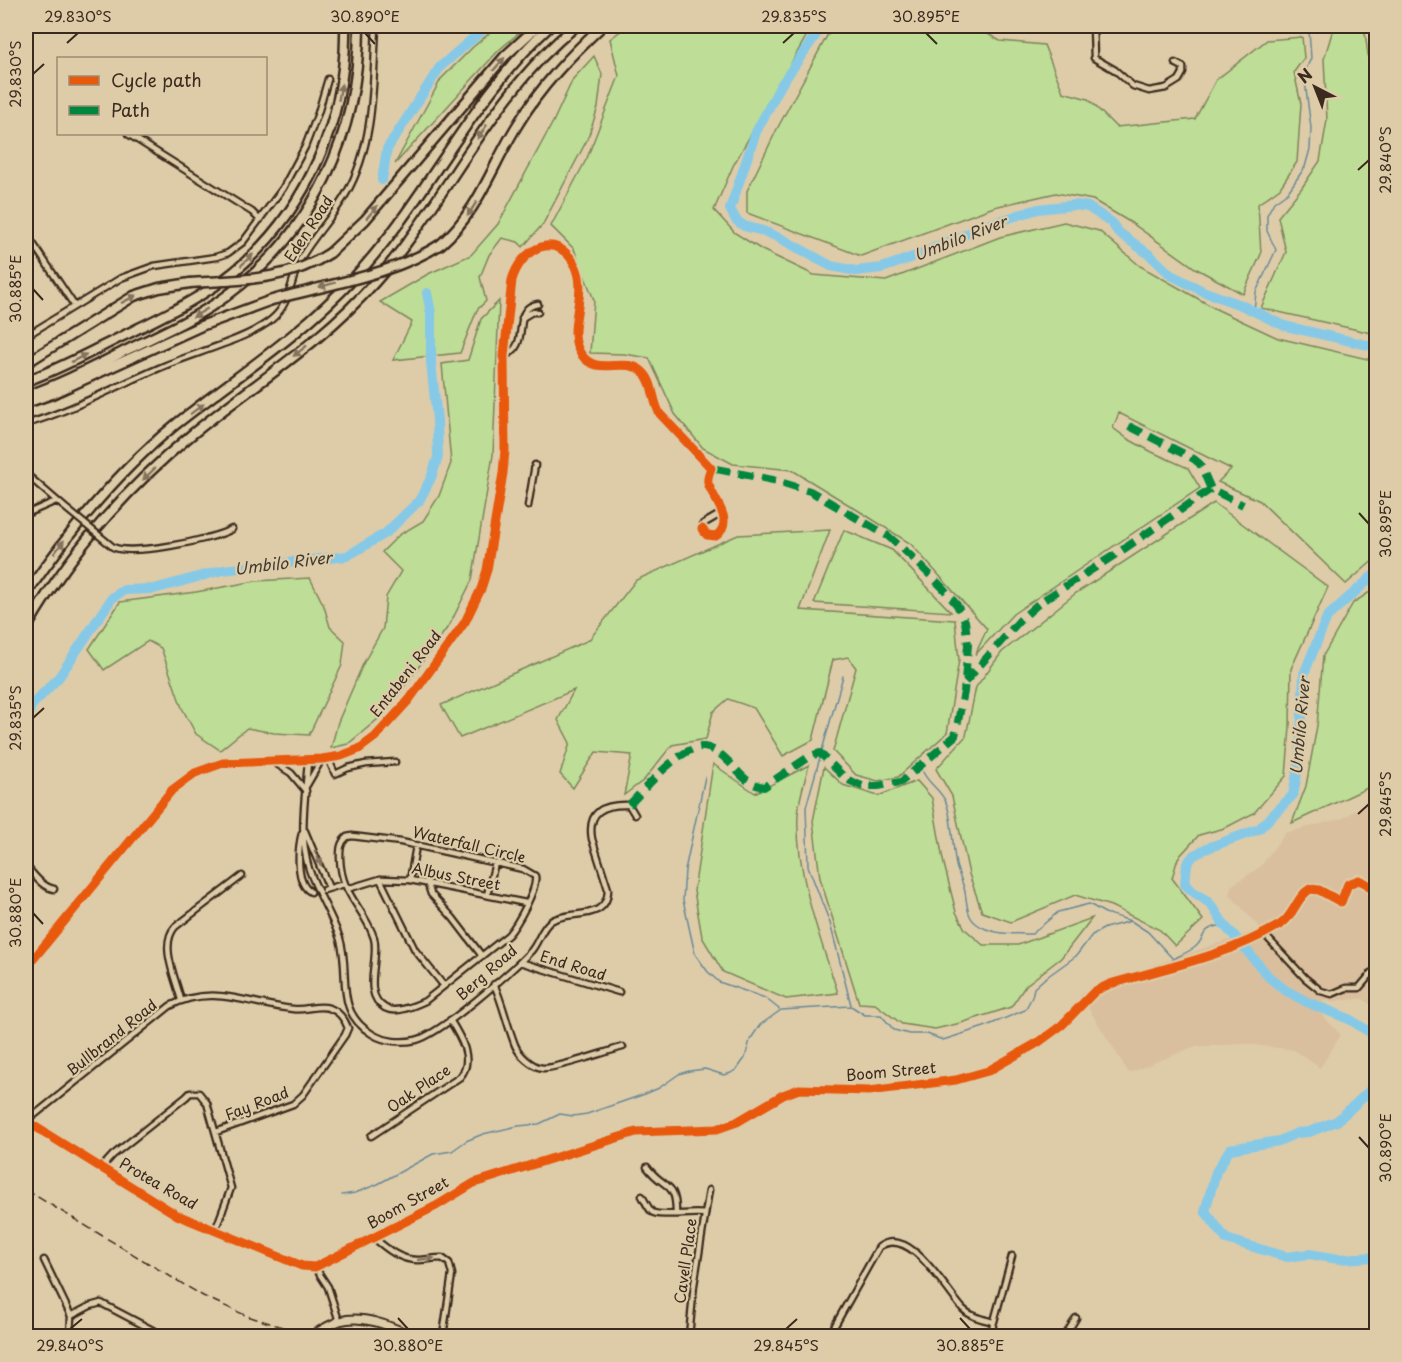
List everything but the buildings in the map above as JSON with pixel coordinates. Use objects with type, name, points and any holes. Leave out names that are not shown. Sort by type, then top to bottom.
[{"type":"highway","points":[[26,381],[68,363],[195,299],[234,272],[275,231],[302,193],[332,125],[342,79],[345,26]]},
{"type":"highway","points":[[26,396],[84,371],[202,312],[243,283],[279,248],[314,198],[331,167],[343,137],[356,82],[359,26]]},
{"type":"highway","points":[[26,363],[64,341],[108,310],[134,296],[159,288],[190,283],[273,276],[299,270],[330,253],[365,220],[506,56],[538,26]]},
{"type":"highway","points":[[26,594],[70,533],[140,456],[174,426],[303,326],[353,279],[380,248],[412,204],[487,94],[511,64],[550,26]]},
{"type":"highway","points":[[26,629],[60,575],[115,507],[190,436],[316,339],[374,284],[426,217],[511,92],[543,56],[576,26]]},
{"type":"highway","points":[[26,403],[60,391],[201,326],[269,301],[396,266],[428,252],[454,232],[469,213],[519,123],[548,81],[602,26]]},
{"type":"main road","points":[[310,1336],[339,1321],[357,1320],[393,1328],[413,1336]]},
{"type":"street","name":"Eden Road","points":[[26,424],[56,414],[165,365],[252,331],[266,324],[279,312],[286,303],[302,256],[347,192],[357,167],[369,124],[376,26]]},
{"type":"street","points":[[1093,26],[1094,58],[1099,63],[1115,70],[1133,86],[1149,90],[1166,88],[1179,80],[1184,69],[1175,63]]},
{"type":"street","points":[[26,336],[121,278],[144,269],[170,263],[216,257],[228,253],[243,242],[283,188],[305,147],[318,113],[327,79]]},
{"type":"street","points":[[130,135],[252,212],[260,220]]},
{"type":"street","points":[[26,233],[74,305]]},
{"type":"street","name":"Entabeni Road","points":[[26,968],[182,780],[216,764],[325,759],[359,749],[375,737],[409,700],[465,622],[481,590],[487,570],[505,450],[504,356],[512,280],[516,268],[529,252],[539,247],[559,248],[574,263],[579,275],[580,288],[575,335],[580,353],[593,365],[603,367],[625,364],[644,373],[650,383],[655,406],[660,414],[711,468],[708,482],[722,513]]},
{"type":"street","points":[[504,356],[515,350],[519,342],[522,318],[526,309],[538,304]]},
{"type":"street","points":[[522,318],[532,312],[538,312]]},
{"type":"street","points":[[528,506],[535,465]]},
{"type":"street","points":[[26,474],[56,501],[118,549],[198,541],[216,537],[232,529]]},
{"type":"street","points":[[26,514],[56,501]]},
{"type":"street","points":[[722,513],[724,523],[719,533],[710,536],[703,527],[722,513]]},
{"type":"street","points":[[306,789],[325,759],[335,774],[366,764],[395,762]]},
{"type":"street","points":[[308,760],[304,829],[300,854],[303,885],[311,892]]},
{"type":"street","points":[[271,761],[291,773],[306,789]]},
{"type":"street","name":"Berg Road","points":[[304,829],[304,846],[309,869],[340,940],[346,1000],[350,1011],[357,1021],[372,1034],[405,1042],[427,1036],[494,984],[533,948],[551,921],[597,910],[608,894],[607,881],[592,839],[592,819],[600,810],[609,806],[629,805],[635,814]]},
{"type":"street","points":[[304,829],[327,889],[344,884]]},
{"type":"street","name":"Waterfall Circle","points":[[352,836],[416,846],[528,870],[535,876],[536,883],[514,928],[425,1001],[391,1010],[380,1003],[373,988],[374,938],[344,884],[341,844],[347,837],[352,836]]},
{"type":"street","points":[[410,880],[416,846]]},
{"type":"street","points":[[487,895],[495,863]]},
{"type":"street","points":[[26,866],[44,885],[54,889]]},
{"type":"street","points":[[181,1000],[168,952],[168,937],[176,927],[242,876]]},
{"type":"street","points":[[380,879],[415,950],[444,986]]},
{"type":"street","name":"Albus Street","points":[[347,889],[380,879],[410,880],[526,903]]},
{"type":"street","name":"Boom Street","points":[[315,1267],[436,1206],[474,1183],[636,1132],[717,1129],[737,1122],[783,1095],[799,1089],[869,1091],[956,1080],[988,1071],[1024,1052],[1052,1033],[1089,996],[1102,987],[1210,955],[1263,933],[1283,923],[1310,889],[1319,890],[1338,902],[1343,901],[1346,887],[1354,880],[1364,881],[1377,893]]},
{"type":"street","points":[[428,882],[431,894],[482,956]]},
{"type":"street","points":[[1263,933],[1305,978],[1325,993],[1332,994],[1346,988],[1359,988],[1377,968]]},
{"type":"street","name":"End Road","points":[[520,962],[619,992]]},
{"type":"street","points":[[494,984],[502,1002],[515,1046],[525,1059],[537,1066],[550,1067],[623,1047]]},
{"type":"street","name":"Bullbrand Road","points":[[26,1121],[181,1000],[224,995],[294,1010],[326,1007],[345,1020],[348,1028],[345,1035]]},
{"type":"street","name":"Oak Place","points":[[371,1136],[460,1077],[465,1071],[466,1054],[450,1020]]},
{"type":"street","name":"Fay Road","points":[[216,1132],[293,1104],[303,1095],[345,1035]]},
{"type":"street","points":[[102,1168],[113,1155],[190,1093],[199,1093],[205,1099],[231,1188],[215,1231]]},
{"type":"street","name":"Protea Road","points":[[26,1121],[177,1215],[302,1266],[315,1267]]},
{"type":"street","points":[[647,1167],[656,1178],[674,1191],[676,1213]]},
{"type":"street","name":"Cavell Place","points":[[689,1336],[694,1285],[709,1190]]},
{"type":"street","points":[[642,1196],[653,1213],[705,1214]]},
{"type":"street","points":[[374,1238],[404,1258],[413,1260],[442,1258],[449,1263],[452,1274],[443,1336]]},
{"type":"street","points":[[828,1336],[879,1247],[899,1242],[936,1273],[968,1313],[993,1322]]},
{"type":"street","points":[[990,1336],[1012,1256]]},
{"type":"street","points":[[44,1260],[71,1316],[70,1336]]},
{"type":"street","points":[[315,1267],[328,1287],[339,1321]]},
{"type":"street","points":[[71,1316],[101,1303],[164,1336]]},
{"type":"street","points":[[1065,1336],[1076,1318]]},
{"type":"shaded area","points":[[1376,797],[1376,1009],[1363,999],[1322,1000],[1323,1016],[1341,1035],[1320,1068],[1294,1050],[1245,1044],[1193,1047],[1129,1073],[1080,995],[1100,983],[1261,929],[1229,894],[1231,886],[1260,867],[1285,833],[1343,818]]},
{"type":"green space","points":[[498,26],[527,26],[499,50],[395,164],[441,79]]},
{"type":"green space","points":[[627,26],[812,26],[733,166],[714,210],[735,233],[762,250],[814,275],[886,281],[1000,237],[1064,222],[1099,231],[1140,266],[1218,310],[1278,338],[1376,361],[1376,558],[1346,584],[1260,501],[1218,482],[1231,469],[1119,413],[1113,428],[1152,452],[1188,468],[1200,488],[1013,614],[975,655],[987,629],[911,544],[792,470],[733,464],[703,448],[675,414],[649,358],[624,354],[590,353],[594,300],[574,249],[551,226],[587,158],[619,76],[610,39]]},
{"type":"green space","points":[[835,26],[974,26],[1000,41],[1044,45],[1063,92],[1088,99],[1116,127],[1195,119],[1216,80],[1267,40],[1302,37],[1304,58],[1294,72],[1301,104],[1297,162],[1280,188],[1258,204],[1261,254],[1243,294],[1195,268],[1133,224],[1093,200],[1056,193],[994,207],[861,256],[747,213],[747,191],[777,129],[827,36]]},
{"type":"green space","points":[[1334,26],[1364,26],[1369,61],[1376,62],[1376,334],[1261,308],[1286,252],[1278,217],[1320,161],[1327,120],[1324,59]]},
{"type":"green space","points":[[594,56],[602,74],[598,107],[588,138],[543,224],[523,247],[518,242],[502,238],[489,255],[480,277],[486,301],[477,310],[460,353],[393,360],[412,322],[380,302],[428,274],[471,255],[498,224],[553,122],[573,79]]},
{"type":"green space","points":[[499,301],[493,455],[472,580],[450,624],[384,714],[348,744],[331,748],[338,722],[363,664],[383,628],[386,597],[401,571],[382,552],[399,535],[423,521],[439,496],[451,463],[442,364],[468,360],[481,319]]},
{"type":"green space","points":[[1214,503],[1328,587],[1291,669],[1286,776],[1254,813],[1225,828],[1199,835],[1178,858],[1172,878],[1203,920],[1175,946],[1160,930],[1111,906],[1075,895],[1011,922],[982,912],[969,874],[952,796],[936,769],[966,736],[976,687],[1002,652],[1076,593]]},
{"type":"green space","points":[[830,530],[800,610],[955,620],[959,660],[947,733],[898,777],[878,781],[856,775],[833,751],[856,668],[848,657],[833,660],[813,740],[783,756],[754,708],[728,699],[713,712],[706,739],[672,745],[644,780],[624,795],[632,755],[596,752],[573,788],[560,774],[570,743],[558,720],[574,690],[460,738],[441,705],[589,640],[636,580],[738,535]]},
{"type":"green space","points":[[844,530],[892,550],[951,612],[814,603]]},
{"type":"green space","points":[[310,578],[324,606],[330,627],[345,641],[342,665],[309,735],[274,733],[247,728],[220,750],[196,734],[182,708],[161,648],[148,641],[104,670],[89,649],[120,602],[256,581]]},
{"type":"green space","points":[[1376,588],[1376,784],[1292,823],[1306,786],[1317,726],[1323,656],[1353,603]]},
{"type":"green space","points":[[713,764],[755,793],[809,765],[798,814],[800,858],[810,905],[838,993],[786,999],[723,972],[702,937],[694,891]]},
{"type":"green space","points":[[824,767],[843,785],[878,796],[917,781],[932,798],[943,860],[956,912],[965,929],[983,945],[1018,945],[1092,918],[1061,958],[1026,985],[1011,1007],[935,1029],[902,1024],[875,1004],[859,1003],[820,878],[813,821]]},
{"type":"waterway","name":"Umbilo River","points":[[382,180],[387,149],[440,67],[487,26]]},
{"type":"waterway","name":"Umbilo River","points":[[822,26],[781,85],[756,132],[730,209],[736,220],[744,226],[780,238],[831,266],[856,271],[882,268],[987,225],[1038,209],[1075,205],[1088,207],[1111,222],[1118,232],[1150,255],[1171,275],[1205,292],[1241,305],[1285,326],[1376,347]]},
{"type":"waterway","points":[[1254,311],[1256,292],[1276,250],[1267,231],[1267,215],[1274,202],[1288,192],[1305,167],[1310,149],[1311,128],[1304,74],[1311,58],[1309,31],[1312,26]]},
{"type":"waterway","name":"Umbilo River","points":[[26,724],[31,706],[59,677],[112,598],[124,590],[154,589],[223,570],[347,556],[386,533],[419,501],[431,478],[438,457],[431,362],[431,313],[427,293]]},
{"type":"waterway","name":"Umbilo River","points":[[1376,573],[1327,617],[1304,674],[1300,757],[1293,795],[1259,829],[1205,849],[1193,856],[1187,864],[1185,884],[1211,906],[1225,926],[1269,977],[1285,990],[1307,1002],[1349,1019],[1376,1036]]},
{"type":"waterway","points":[[843,676],[806,807],[808,866],[830,923],[851,1005]]},
{"type":"waterway","points":[[923,772],[947,805],[956,865],[971,918],[979,926],[997,932],[1032,934],[1058,912],[1089,904],[1105,913],[1131,921],[1148,932],[1173,959],[1194,948],[1206,931],[1224,925]]},
{"type":"waterway","points":[[705,777],[685,870],[683,900],[695,954],[708,972],[719,982],[765,998],[779,1009]]},
{"type":"waterway","points":[[342,1195],[355,1193],[378,1184],[433,1154],[452,1151],[466,1141],[483,1134],[539,1124],[560,1114],[573,1116],[587,1114],[645,1094],[659,1088],[679,1074],[689,1071],[705,1069],[724,1075],[731,1073],[745,1058],[750,1040],[760,1025],[781,1010],[851,1006],[865,1015],[881,1015],[894,1030],[909,1034],[927,1034],[943,1040],[984,1027],[1025,1010],[1034,988],[1076,956],[1092,935],[1105,928],[1131,921]]},
{"type":"waterway","name":"Umbilo River","points":[[1376,1081],[1375,1086],[1337,1121],[1279,1141],[1230,1149],[1216,1172],[1205,1211],[1226,1239],[1287,1257],[1309,1254],[1338,1259],[1376,1257]]},
{"type":"railway","points":[[26,1190],[203,1296],[247,1316],[311,1336]]},
{"type":"marked path","points":[[1129,426],[1194,459],[1200,464],[1211,489]]},
{"type":"marked path","points":[[629,805],[674,760],[695,748],[704,747],[716,751],[745,779],[764,787],[810,756],[820,753],[846,779],[862,786],[878,786],[901,782],[955,736],[964,692],[968,645],[965,621],[957,605],[943,588],[888,536],[810,491],[773,480],[711,468]]},
{"type":"marked path","points":[[965,682],[1020,620],[1039,603],[1121,551],[1211,489],[1243,505]]},
{"type":"cycle path","points":[[26,968],[172,790],[195,773],[223,763],[322,759],[341,756],[359,749],[375,737],[409,700],[465,622],[481,589],[487,570],[503,473],[505,450],[504,356],[512,280],[523,260],[531,252],[540,247],[558,248],[567,254],[575,265],[580,287],[575,334],[576,344],[581,354],[595,365],[628,365],[643,372],[647,376],[660,414],[711,468],[708,483],[724,517],[724,524],[716,536],[707,535],[702,529]]},
{"type":"cycle path","points":[[26,1121],[177,1215],[302,1266],[315,1267],[436,1206],[474,1183],[636,1132],[717,1129],[737,1122],[783,1095],[799,1089],[869,1091],[956,1080],[988,1071],[1039,1042],[1062,1025],[1095,991],[1110,984],[1219,952],[1261,935],[1285,921],[1301,897],[1310,889],[1319,890],[1341,902],[1348,884],[1359,880],[1376,893]]}]
